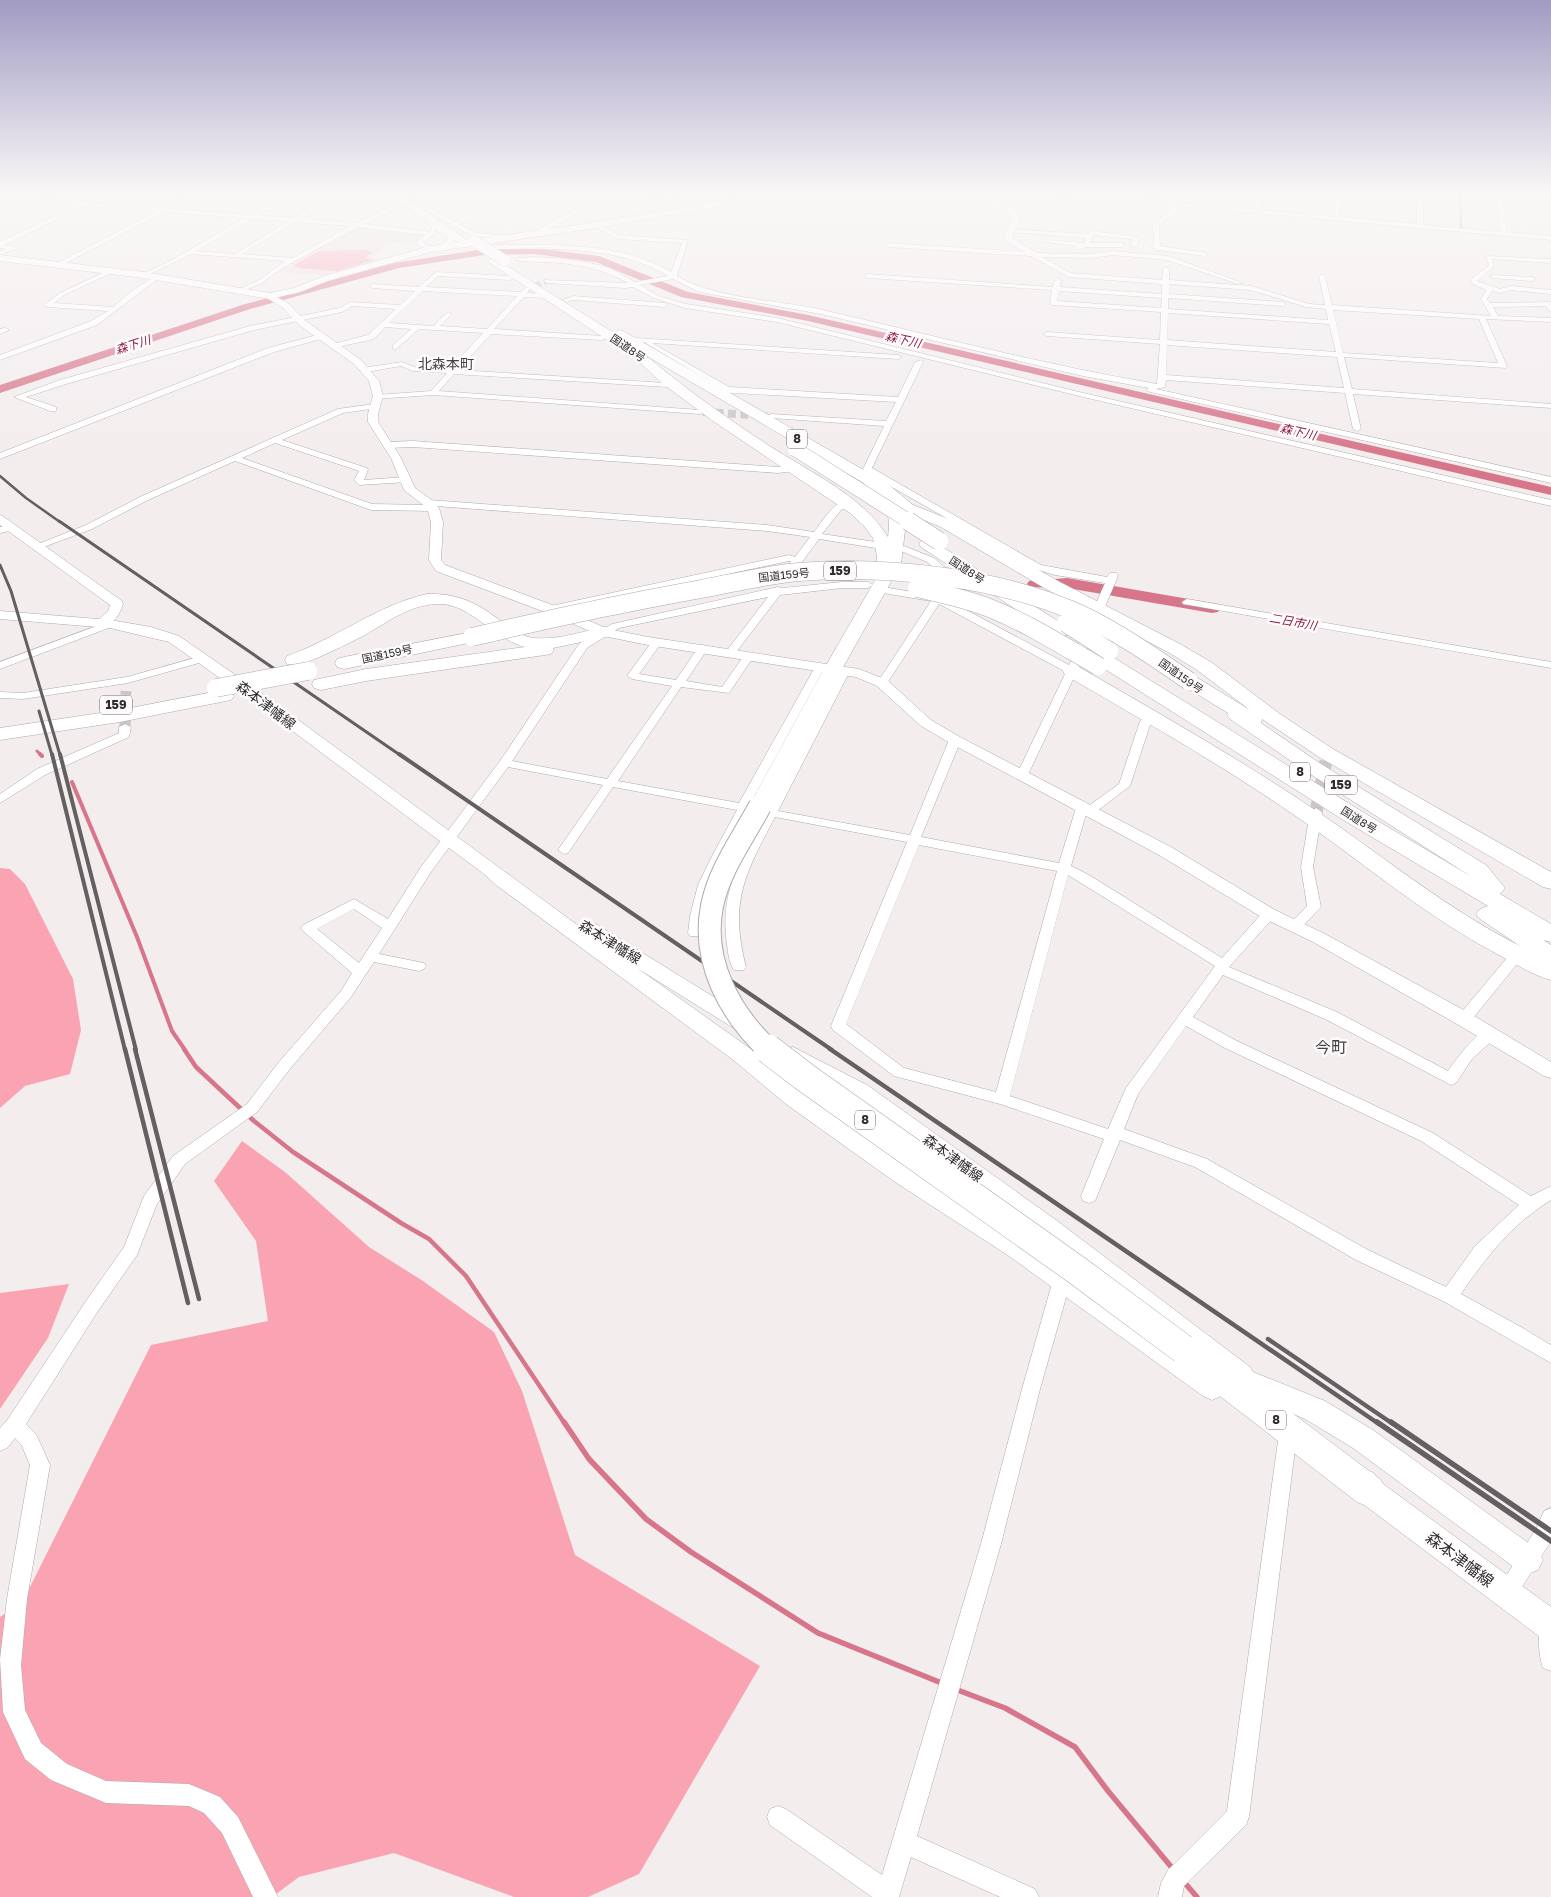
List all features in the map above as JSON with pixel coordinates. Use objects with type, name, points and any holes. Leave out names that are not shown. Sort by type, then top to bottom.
[{"type":"highway","name":"国道8号","points":[[528,282],[548,296],[625,340]]},
{"type":"highway","name":"国道8号","points":[[535,282],[1063,627],[1104,659],[1551,920]]},
{"type":"highway","name":"8","points":[[625,340],[671,383],[707,411],[848,503],[873,526],[883,541],[886,554],[885,564],[833,669],[721,881],[712,906],[710,923],[712,958],[722,988],[732,1007],[768,1049],[806,1078],[1070,1266],[1183,1349],[1369,1491]]},
{"type":"highway","name":"8","points":[[625,340],[723,390],[867,480],[888,497],[894,507],[898,522],[893,564],[885,580],[873,587]]},
{"type":"highway","points":[[867,480],[883,488],[907,508],[945,523],[1048,583],[1174,648],[1204,666],[1326,757],[1551,882]]},
{"type":"highway","name":"国道159号","points":[[473,640],[649,598],[796,572],[895,572],[978,583],[1029,596],[1089,618],[1145,650],[1311,766],[1478,870],[1494,888]]},
{"type":"highway","name":"国道159号","points":[[309,673],[720,591],[776,583],[840,580],[901,586],[964,599],[1012,618],[1104,659],[1224,743],[1238,745]]},
{"type":"highway","name":"159","points":[[8,722],[220,692],[309,673],[322,650],[388,612],[414,602],[441,599],[457,601],[469,606],[518,640],[550,643],[604,632]]},
{"type":"highway","name":"159","points":[[0,740],[86,725],[123,721],[194,702],[214,704],[220,692],[261,672],[366,675],[514,655],[558,647],[604,632]]},
{"type":"highway","points":[[1072,671],[1151,716],[1316,816],[1409,889],[1467,927],[1551,972]]},
{"type":"highway","points":[[1188,681],[1226,702],[1308,754],[1467,846],[1504,865],[1551,882]]},
{"type":"highway","name":"159","points":[[0,734],[123,721]]},
{"type":"highway","name":"国道8号","points":[[1238,745],[1426,861],[1551,934]]},
{"type":"highway","name":"8","points":[[1267,763],[1266,769],[1551,956]]},
{"type":"main road","points":[[181,282],[270,296],[319,282]]},
{"type":"main road","name":"森本津幡線","points":[[0,615],[106,623],[151,632],[174,639],[257,696],[294,726],[499,876],[515,883],[788,1053],[859,1091],[921,1135],[1047,1227],[1251,1384],[1356,1469],[1369,1491]]},
{"type":"main road","name":"森本津幡線","points":[[499,876],[503,881],[740,1053],[794,1098],[903,1175],[974,1219],[1062,1280],[1346,1485],[1369,1491],[1551,1626]]},
{"type":"main road","points":[[1251,1384],[1315,1410],[1363,1439],[1528,1560]]},
{"type":"street","points":[[89,282],[62,294],[47,305],[113,309]]},
{"type":"street","points":[[0,358],[94,323],[106,316],[139,287],[149,282]]},
{"type":"street","points":[[241,290],[261,282]]},
{"type":"street","points":[[336,346],[372,337],[428,282]]},
{"type":"street","points":[[555,282],[625,286],[650,282]]},
{"type":"street","points":[[630,282],[656,297],[685,306],[777,320],[1551,480]]},
{"type":"street","points":[[679,282],[699,290],[821,312],[981,351],[1090,386],[1551,503]]},
{"type":"street","points":[[947,282],[1482,318],[1550,318]]},
{"type":"street","points":[[1058,282],[1053,303],[1332,322]]},
{"type":"street","points":[[1157,282],[1252,288]]},
{"type":"street","points":[[382,325],[578,336],[659,344],[898,357],[1071,395],[1090,386],[1158,387],[1162,385],[1165,282]]},
{"type":"street","points":[[1234,282],[1304,305]]},
{"type":"street","points":[[1323,282],[1357,429]]},
{"type":"street","points":[[1474,282],[1490,289],[1500,291],[1511,288],[1551,292]]},
{"type":"street","points":[[1530,290],[1531,282]]},
{"type":"street","points":[[372,286],[548,296]]},
{"type":"street","points":[[433,393],[527,288]]},
{"type":"street","points":[[1490,289],[1484,299],[1496,318]]},
{"type":"street","points":[[270,296],[287,307],[298,320],[336,346],[366,370],[374,384],[376,401],[372,417],[373,422],[396,458],[410,490],[431,506],[438,522],[435,560],[440,568],[550,609],[604,632],[859,673],[882,683],[926,723],[955,740],[1165,851],[1269,914],[1295,926],[1464,1019],[1551,1071]]},
{"type":"street","points":[[566,300],[573,298],[655,303],[784,326]]},
{"type":"street","points":[[53,409],[18,397],[63,382],[244,330],[342,310],[350,304],[401,307]]},
{"type":"street","points":[[1488,306],[1549,304],[1551,310]]},
{"type":"street","points":[[435,328],[448,314]]},
{"type":"street","points":[[1047,334],[1503,366],[1482,318]]},
{"type":"street","points":[[396,347],[416,327]]},
{"type":"street","points":[[0,456],[271,350],[321,336]]},
{"type":"street","points":[[578,336],[577,338],[663,340],[659,344]]},
{"type":"street","points":[[659,344],[723,390],[900,400]]},
{"type":"street","points":[[919,362],[867,469],[1038,567],[1110,584],[1097,609],[1072,671],[1022,776]]},
{"type":"street","points":[[366,370],[402,364],[410,369],[668,385],[671,383]]},
{"type":"street","points":[[1162,377],[1551,406]]},
{"type":"street","points":[[38,546],[89,526],[145,498],[341,410],[376,401],[433,393],[707,411]]},
{"type":"street","points":[[677,410],[678,412],[707,411]]},
{"type":"street","points":[[765,418],[889,424]]},
{"type":"street","points":[[274,440],[364,470],[358,480],[362,483],[405,480]]},
{"type":"street","points":[[388,445],[413,444],[778,470],[794,468]]},
{"type":"street","points":[[233,458],[371,507],[431,506],[767,528],[876,545]]},
{"type":"street","points":[[730,653],[797,564],[797,560],[838,508],[848,503]]},
{"type":"street","points":[[0,519],[6,529],[38,546],[116,604],[114,613],[106,623],[0,666]]},
{"type":"street","points":[[882,683],[937,600],[964,591],[948,573],[917,553],[904,549]]},
{"type":"street","points":[[550,609],[789,558],[797,560]]},
{"type":"street","points":[[0,1442],[15,1425],[92,1306],[131,1250],[150,1200],[179,1160],[245,1113],[346,994],[426,870],[505,762],[583,646],[616,626],[776,592],[842,585],[873,587],[937,600],[961,610],[1072,671]]},
{"type":"street","points":[[655,586],[676,613]]},
{"type":"street","points":[[1187,602],[1551,665]]},
{"type":"street","points":[[657,642],[632,676],[724,691],[750,656]]},
{"type":"street","points":[[564,850],[703,648]]},
{"type":"street","points":[[0,695],[23,696],[127,686],[202,659]]},
{"type":"street","points":[[738,967],[731,922],[733,894],[772,761],[833,669]]},
{"type":"street","points":[[731,922],[696,926],[702,891],[758,809],[794,765],[833,669]]},
{"type":"street","points":[[1002,1098],[1064,868],[1085,810],[1124,786],[1146,721],[1151,716]]},
{"type":"street","points":[[0,798],[41,772],[125,735],[123,721]]},
{"type":"street","points":[[955,740],[838,1026],[899,1072],[1002,1098],[1201,1163],[1362,1255],[1449,1296],[1515,1332],[1551,1355]]},
{"type":"street","points":[[505,762],[1064,868],[1084,878],[1222,967],[1332,1016],[1451,1079],[1467,1055],[1490,1034]]},
{"type":"street","points":[[1295,926],[1314,907],[1307,867],[1316,816]]},
{"type":"street","points":[[360,972],[308,928],[354,903],[390,927]]},
{"type":"street","points":[[1089,1196],[1131,1092],[1183,1018],[1222,967],[1269,914]]},
{"type":"street","points":[[1464,1019],[1517,955]]},
{"type":"street","points":[[370,958],[418,966]]},
{"type":"street","points":[[1183,1018],[1230,1044],[1427,1137],[1530,1204]]},
{"type":"street","points":[[740,1053],[752,1030]]},
{"type":"street","points":[[903,1175],[921,1135]]},
{"type":"street","points":[[1449,1296],[1463,1278],[1472,1262],[1493,1238],[1530,1204],[1551,1192]]},
{"type":"street","points":[[778,1817],[888,1895],[991,1544],[1031,1389],[1062,1280]]},
{"type":"street","points":[[15,1425],[30,1440],[40,1465],[17,1599],[10,1665],[14,1712],[33,1751],[59,1772],[106,1792],[189,1795],[212,1805],[230,1825],[266,1897]]},
{"type":"street","points":[[1177,1882],[1238,1817],[1287,1441]]},
{"type":"street","points":[[1506,1594],[1543,1536],[1551,1518]]},
{"type":"street","points":[[1551,1626],[1551,1660]]},
{"type":"street","points":[[904,1842],[1027,1897]]},
{"type":"shaded area","points":[[0,868],[10,869],[25,884],[73,979],[81,1030],[70,1074],[25,1086],[0,1108]]},
{"type":"shaded area","points":[[242,1141],[285,1172],[369,1247],[423,1281],[494,1332],[522,1391],[575,1555],[760,1666],[639,1874],[588,1897],[514,1897],[394,1853],[299,1877],[272,1897],[0,1897],[0,1617],[23,1601],[151,1345],[268,1321],[256,1241],[214,1181]]},
{"type":"shaded area","points":[[69,1284],[48,1338],[0,1409],[0,1293]]},
{"type":"waterway","name":"森下川","points":[[0,389],[246,307],[338,282]]},
{"type":"waterway","name":"森下川","points":[[650,282],[685,295],[808,318],[1551,491]]},
{"type":"waterway","name":"二日市川","points":[[1035,584],[1067,583],[1212,608]]},
{"type":"waterway","points":[[37,751],[42,756]]},
{"type":"waterway","points":[[72,782],[137,937],[172,1031],[185,1050]]},
{"type":"waterway","points":[[184,1049],[196,1067],[254,1121],[293,1152],[401,1223],[429,1239],[466,1276],[565,1424]]},
{"type":"waterway","points":[[564,1422],[589,1459],[646,1519],[691,1552],[818,1633],[944,1684]]},
{"type":"waterway","points":[[955,1689],[1005,1708],[1075,1747],[1108,1791],[1173,1869]]},
{"type":"waterway","points":[[1184,1882],[1197,1897]]},
{"type":"tunnel","points":[[527,289],[546,282]]},
{"type":"tunnel","points":[[703,412],[767,416]]},
{"type":"tunnel","points":[[125,727],[126,691]]},
{"type":"tunnel","points":[[1316,812],[1326,761]]},
{"type":"railway","points":[[0,476],[26,498],[60,522]]},
{"type":"railway","points":[[59,521],[400,755]]},
{"type":"railway","points":[[0,565],[11,591],[60,755]]},
{"type":"railway","points":[[39,711],[52,755]]},
{"type":"railway","points":[[52,754],[125,1050]]},
{"type":"railway","points":[[60,754],[136,1050]]},
{"type":"railway","points":[[399,754],[832,1050]]},
{"type":"railway","points":[[125,1049],[188,1303]]},
{"type":"railway","points":[[135,1049],[199,1299]]},
{"type":"railway","points":[[830,1049],[1379,1424]]},
{"type":"railway","points":[[1268,1339],[1393,1424]]},
{"type":"railway","points":[[1377,1422],[1551,1541]]},
{"type":"railway","points":[[1391,1422],[1551,1531]]},
{"type":"district","name":"北森本町","points":[[446,364]]},
{"type":"district","name":"今町","points":[[1331,1047]]}]
